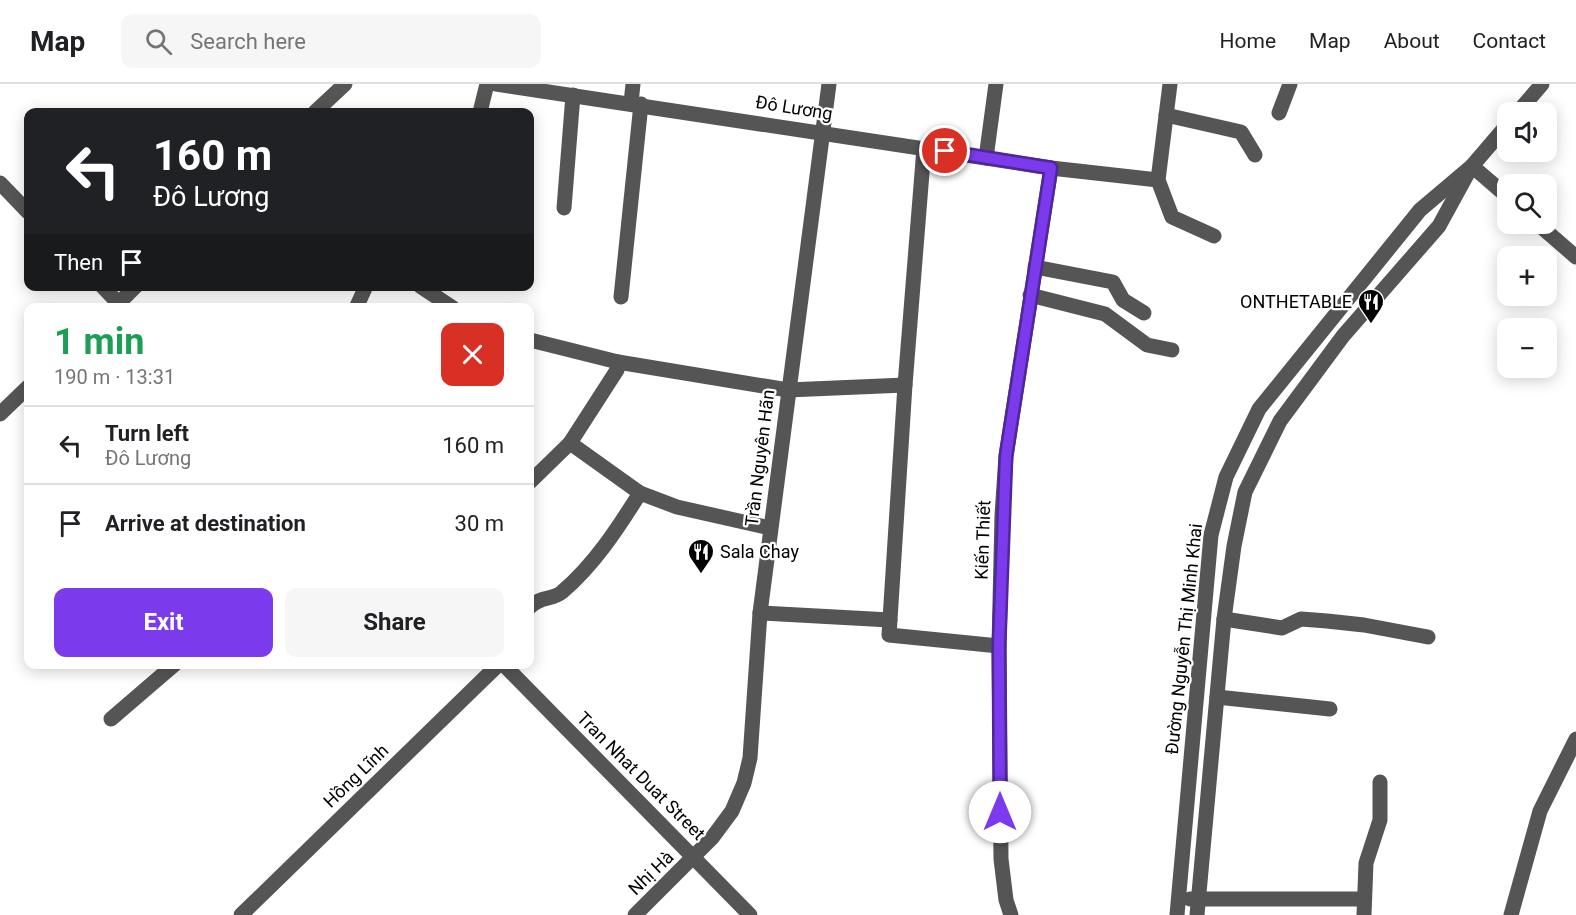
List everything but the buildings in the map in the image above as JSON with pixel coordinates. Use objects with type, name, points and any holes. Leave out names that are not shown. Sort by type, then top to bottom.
[{"type":"street","points":[[481,108],[487,84]]},
{"type":"street","name":"Đô Lương","points":[[496,84],[1051,168],[1158,180]]},
{"type":"street","points":[[621,297],[636,104],[633,84]]},
{"type":"street","name":"Trần Nguyên Hãn","points":[[694,858],[732,811],[744,783],[750,758],[760,613],[829,84]]},
{"type":"street","points":[[986,158],[996,84]]},
{"type":"street","points":[[1170,84],[1158,180],[1172,217],[1214,236]]},
{"type":"street","points":[[1279,113],[1290,84]]},
{"type":"street","points":[[1527,102],[1542,84]]},
{"type":"street","points":[[318,108],[337,85]]},
{"type":"street","points":[[564,208],[573,95]]},
{"type":"street","points":[[1166,115],[1241,132],[1255,155]]},
{"type":"street","points":[[1497,137],[1472,166],[1497,188]]},
{"type":"street","points":[[924,148],[905,385],[889,635],[999,646]]},
{"type":"street","name":"Đường Nguyễn Thị Minh Khai","points":[[1198,907],[1224,619],[1234,546],[1245,492],[1280,421],[1344,336],[1439,226],[1472,166]]},
{"type":"street","name":"Đường Nguyễn Thị Minh Khai","points":[[1177,915],[1211,535],[1226,477],[1259,409],[1420,210],[1472,166]]},
{"type":"street","name":"Kiến Thiết","points":[[1011,915],[1006,900],[1000,859],[999,646],[1006,456],[1051,168]]},
{"type":"street","points":[[0,183],[24,208]]},
{"type":"street","points":[[1550,234],[1576,257]]},
{"type":"street","points":[[1035,267],[1113,282],[1123,300],[1144,313]]},
{"type":"street","points":[[106,291],[116,303]]},
{"type":"street","points":[[121,303],[132,291]]},
{"type":"street","points":[[428,291],[446,303]]},
{"type":"street","points":[[1030,295],[1105,314],[1147,345],[1172,350]]},
{"type":"street","points":[[534,341],[618,362],[789,390],[905,385]]},
{"type":"street","points":[[534,478],[570,443],[617,370],[618,362]]},
{"type":"street","points":[[0,414],[24,391]]},
{"type":"street","points":[[570,443],[640,493],[677,507],[771,528]]},
{"type":"street","points":[[534,602],[561,594],[608,543],[640,493]]},
{"type":"street","points":[[760,613],[890,620]]},
{"type":"street","points":[[1224,619],[1282,628],[1301,619],[1327,621],[1365,625],[1428,638]]},
{"type":"street","points":[[111,719],[169,669]]},
{"type":"street","name":"Hồng Lĩnh","points":[[241,915],[496,669]]},
{"type":"street","name":"Tran Nhat Duat Street","points":[[506,669],[750,915]]},
{"type":"street","points":[[1217,698],[1330,709]]},
{"type":"street","points":[[1511,915],[1540,811],[1576,739]]},
{"type":"street","points":[[1365,915],[1366,863],[1380,820],[1380,782]]},
{"type":"street","name":"Nhị Hà","points":[[635,915],[694,858]]},
{"type":"street","points":[[1179,898],[1198,907],[1364,899]]},
{"type":"place","name":"ONTHETABLE","points":[[1371,325]]},
{"type":"place","name":"Sala Chay","points":[[701,575]]},
{"type":"route","points":[[945,151],[1051,168],[1006,456],[1002,515],[999,646],[1000,812]]}]
